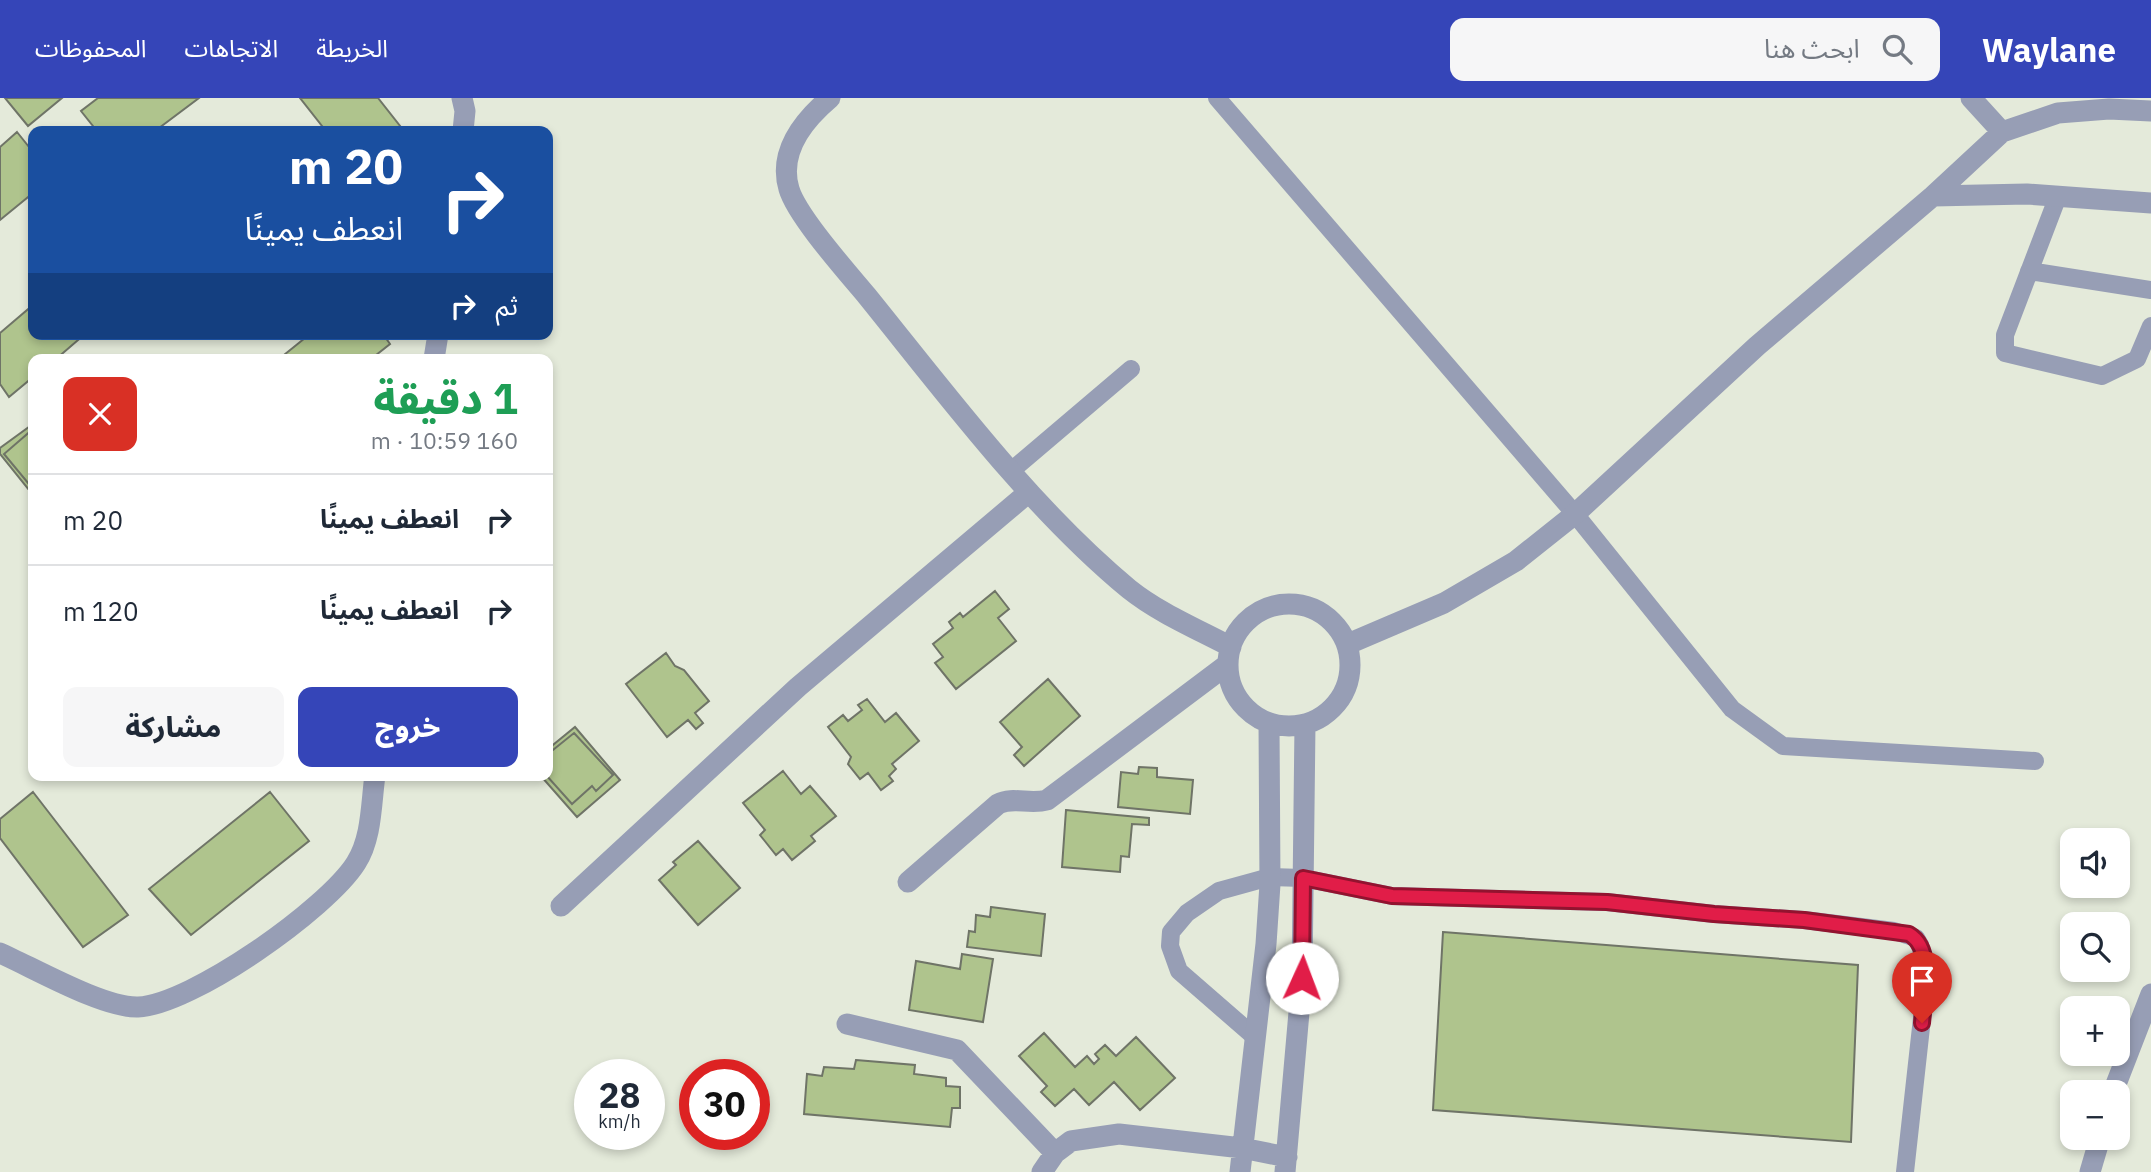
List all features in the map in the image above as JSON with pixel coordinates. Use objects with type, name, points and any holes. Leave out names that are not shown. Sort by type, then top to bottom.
[{"type":"street","points":[[463,98],[464,126]]},
{"type":"street","points":[[830,98],[803,125],[788,150],[788,181],[797,206],[865,294],[1029,492],[1098,562],[1132,591],[1229,655]]},
{"type":"street","points":[[1971,98],[2002,132]]},
{"type":"street","points":[[1348,644],[1444,603],[1516,561],[1575,514],[1757,345],[1933,196],[2002,132],[2058,113],[2109,109],[2151,111]]},
{"type":"street","points":[[1933,196],[2028,194],[2151,203]]},
{"type":"street","points":[[561,906],[798,687],[1029,492]]},
{"type":"street","points":[[908,882],[998,804],[1005,800],[1033,803],[1047,800],[1229,655],[1247,621],[1273,606],[1303,605],[1331,619],[1348,644],[1351,669],[1344,694],[1327,713],[1305,724],[1287,726],[1269,723],[1252,713],[1239,700],[1231,682],[1229,655]]},
{"type":"street","points":[[1240,1172],[1266,944],[1270,877],[1269,723]]},
{"type":"street","points":[[1042,1172],[1055,1153],[1071,1142],[1119,1134],[1242,1148],[1286,1164],[1302,978],[1305,724]]},
{"type":"street","points":[[0,953],[110,1004],[136,1007],[159,1005],[181,995],[232,967],[285,931],[326,896],[355,864],[366,841],[374,781]]},
{"type":"street","points":[[2118,1080],[2151,994]]},
{"type":"street","points":[[847,1024],[957,1050],[1055,1153]]},
{"type":"street","points":[[2090,1172],[2096,1150]]},
{"type":"lane","points":[[1217,98],[1575,514],[1732,709],[1783,746],[2035,761]]},
{"type":"lane","points":[[2058,196],[2005,335],[2005,353],[2102,376],[2137,359],[2151,326]]},
{"type":"lane","points":[[2029,271],[2151,290]]},
{"type":"lane","points":[[1011,471],[1131,369]]},
{"type":"lane","points":[[1256,1038],[1179,971],[1170,946],[1171,932],[1187,913],[1219,891],[1270,877],[1303,878],[1392,896],[1607,902],[1714,914],[1804,920],[1909,934],[1920,945],[1927,973],[1905,1172]]},
{"type":"building","points":[[5,98],[62,98],[28,126]]},
{"type":"building","points":[[98,98],[199,98],[162,126],[93,126],[81,111]]},
{"type":"building","points":[[300,98],[378,98],[400,126],[322,126]]},
{"type":"building","points":[[17,132],[28,146],[28,197],[0,220],[0,147]]},
{"type":"building","points":[[28,309],[28,340],[78,340],[62,354],[28,354],[28,381],[9,397],[0,384],[0,333]]},
{"type":"building","points":[[303,340],[387,340],[390,344],[377,354],[285,354]]},
{"type":"building","points":[[28,428],[28,489],[0,454],[0,448]]},
{"type":"building","points":[[28,433],[28,483],[4,454]]},
{"type":"building","points":[[995,591],[1009,609],[998,618],[1016,641],[956,689],[935,663],[943,657],[933,644],[953,628],[949,622],[960,613],[963,617]]},
{"type":"building","points":[[666,653],[709,701],[695,713],[703,723],[696,729],[688,720],[667,737],[626,684]]},
{"type":"building","points":[[1048,679],[1080,716],[1024,766],[1014,755],[1022,747],[1000,722]]},
{"type":"building","points":[[867,699],[885,722],[896,713],[919,741],[892,764],[896,769],[889,776],[893,781],[881,790],[868,773],[860,779],[848,764],[851,757],[828,727],[843,715],[848,721],[862,710],[858,705]]},
{"type":"building","points":[[575,727],[620,780],[577,817],[545,781],[553,781],[553,745]]},
{"type":"building","points":[[574,733],[613,775],[596,791],[592,786],[572,804],[551,781],[553,750]]},
{"type":"building","points":[[1139,767],[1157,768],[1157,777],[1193,780],[1190,814],[1118,807],[1121,772],[1138,774]]},
{"type":"building","points":[[783,771],[801,794],[810,786],[836,816],[811,836],[815,841],[792,860],[783,849],[776,855],[760,835],[765,830],[743,803]]},
{"type":"building","points":[[33,792],[128,915],[83,947],[0,838],[0,819]]},
{"type":"building","points":[[270,792],[309,841],[191,935],[149,889]]},
{"type":"building","points":[[1066,810],[1149,818],[1149,825],[1132,824],[1129,857],[1121,856],[1120,872],[1062,867]]},
{"type":"building","points":[[698,841],[740,888],[698,925],[659,880],[676,865],[673,862]]},
{"type":"building","points":[[991,907],[1045,914],[1041,956],[967,947],[969,931],[975,932],[976,915],[990,917]]},
{"type":"building","points":[[1443,932],[1858,965],[1851,1142],[1433,1110]]},
{"type":"building","points":[[962,954],[993,959],[983,1022],[909,1010],[916,961],[960,969]]},
{"type":"building","points":[[1044,1033],[1075,1067],[1087,1056],[1094,1064],[1099,1059],[1095,1054],[1105,1045],[1116,1056],[1136,1037],[1175,1078],[1140,1110],[1114,1082],[1089,1105],[1074,1089],[1055,1106],[1041,1092],[1047,1086],[1019,1056]]},
{"type":"building","points":[[856,1060],[915,1065],[914,1074],[946,1078],[946,1086],[960,1087],[960,1108],[952,1108],[950,1127],[804,1114],[807,1074],[822,1076],[824,1067],[854,1069]]},
{"type":"route","points":[[1302,978],[1303,878],[1392,896],[1607,902],[1714,914],[1804,920],[1909,934],[1920,945],[1927,973],[1922,1023]]}]
